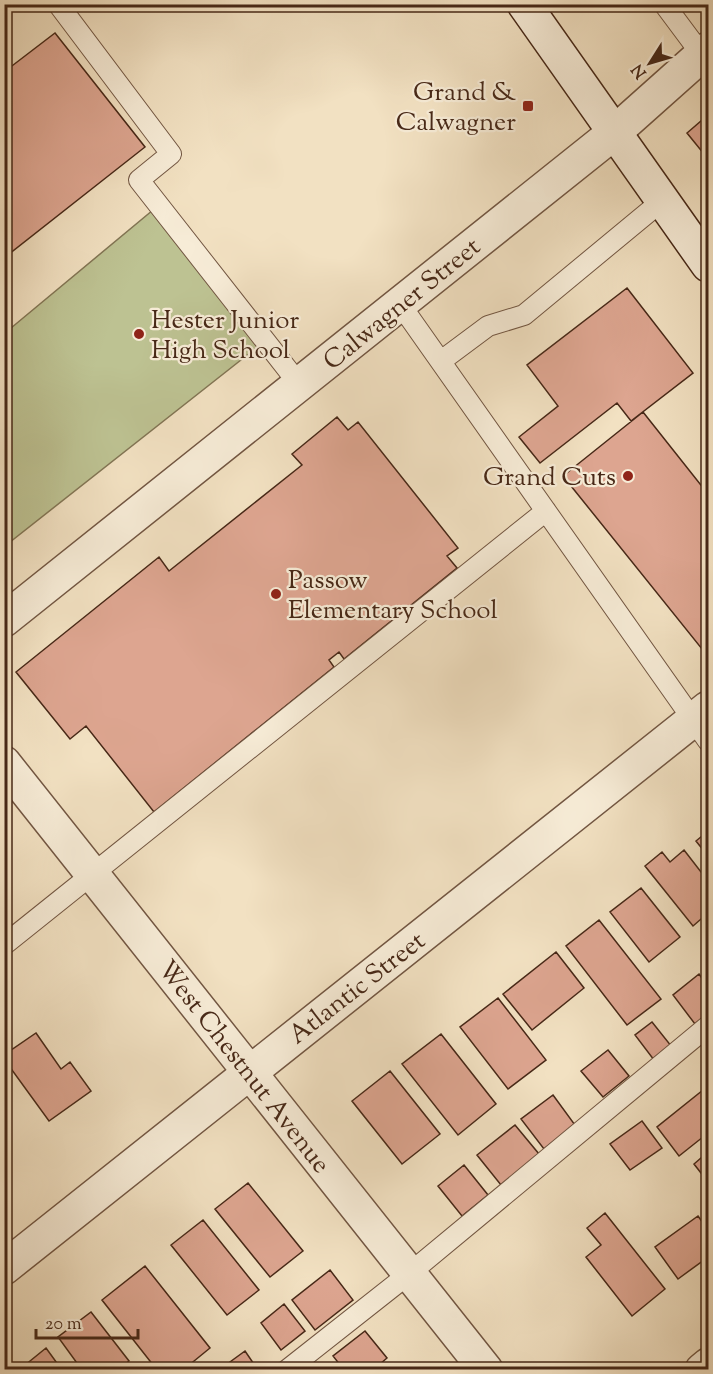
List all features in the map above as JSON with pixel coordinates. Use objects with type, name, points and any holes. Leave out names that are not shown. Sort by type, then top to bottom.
[{"type":"street","points":[[524,4],[708,264]]},
{"type":"street","name":"Calwagner Street","points":[[4,620],[615,132],[705,52]]},
{"type":"street","name":"Atlantic Street","points":[[4,1268],[250,1071],[704,723]]},
{"type":"street","name":"West Chestnut Avenue","points":[[4,763],[486,1370]]},
{"type":"street","points":[[702,1370],[708,1365]]},
{"type":"lane","points":[[58,4],[171,154],[139,180],[298,384]]},
{"type":"lane","points":[[664,4],[705,52]]},
{"type":"lane","points":[[441,362],[488,326],[524,315],[663,200]]},
{"type":"lane","points":[[400,304],[546,511],[704,723]]},
{"type":"lane","points":[[4,945],[546,511]]},
{"type":"lane","points":[[287,1370],[410,1273],[708,1026]]},
{"type":"green space","points":[[159,205],[265,341],[5,546],[5,333]]},
{"type":"building","points":[[55,33],[145,147],[4,258],[4,72]]},
{"type":"building","points":[[708,115],[708,159],[687,133]]},
{"type":"building","points":[[627,288],[693,373],[631,421],[617,403],[540,463],[519,437],[558,406],[527,365]]},
{"type":"building","points":[[643,412],[708,494],[708,652],[706,654],[563,476]]},
{"type":"building","name":"Passow Elementary School","points":[[337,417],[348,430],[358,422],[458,548],[447,556],[457,568],[344,659],[339,652],[329,660],[334,667],[154,812],[86,726],[70,739],[16,672],[159,557],[169,571],[302,465],[292,454]]},
{"type":"building","points":[[708,831],[708,856],[696,841]]},
{"type":"building","points":[[684,850],[708,881],[708,913],[693,926],[645,866],[662,852],[670,862]]},
{"type":"building","points":[[641,888],[680,937],[649,962],[610,912]]},
{"type":"building","points":[[599,920],[661,999],[627,1025],[566,946]]},
{"type":"building","points":[[556,952],[584,988],[532,1030],[503,994]]},
{"type":"building","points":[[699,974],[708,987],[708,1014],[695,1024],[673,995]]},
{"type":"building","points":[[498,998],[546,1060],[508,1089],[460,1027]]},
{"type":"building","points":[[652,1022],[672,1047],[654,1060],[635,1035]]},
{"type":"building","points":[[36,1033],[61,1069],[70,1062],[91,1091],[49,1121],[4,1059],[4,1055]]},
{"type":"building","points":[[441,1034],[496,1104],[458,1135],[402,1064]]},
{"type":"building","points":[[608,1050],[629,1076],[603,1097],[581,1071]]},
{"type":"building","points":[[390,1071],[440,1134],[402,1164],[352,1101]]},
{"type":"building","points":[[708,1086],[708,1133],[679,1156],[657,1127]]},
{"type":"building","points":[[553,1095],[575,1125],[544,1149],[521,1119]]},
{"type":"building","points":[[642,1121],[662,1148],[630,1170],[610,1144]]},
{"type":"building","points":[[515,1125],[539,1154],[501,1185],[477,1155]]},
{"type":"building","points":[[708,1152],[708,1182],[694,1164]]},
{"type":"building","points":[[464,1165],[488,1195],[462,1216],[438,1186]]},
{"type":"building","points":[[248,1183],[303,1251],[270,1277],[215,1209]]},
{"type":"building","points":[[605,1213],[665,1289],[632,1316],[586,1257],[601,1245],[587,1228]]},
{"type":"building","points":[[698,1216],[708,1230],[708,1257],[678,1279],[655,1247]]},
{"type":"building","points":[[203,1220],[259,1290],[227,1315],[171,1245]]},
{"type":"building","points":[[145,1266],[210,1348],[183,1370],[157,1370],[102,1300]]},
{"type":"building","points":[[330,1270],[353,1300],[315,1330],[292,1300]]},
{"type":"building","points":[[284,1304],[305,1331],[281,1350],[261,1323]]},
{"type":"building","points":[[91,1312],[129,1361],[118,1370],[82,1370],[58,1337]]},
{"type":"building","points":[[365,1331],[387,1358],[373,1370],[344,1370],[333,1356]]},
{"type":"building","points":[[46,1348],[62,1370],[19,1370]]},
{"type":"building","points":[[245,1351],[258,1370],[219,1370]]},
{"type":"place","name":"Grand & Calwagner","points":[[528,106]]},
{"type":"place","name":"Hester Junior High School","points":[[139,334]]},
{"type":"place","name":"Grand Cuts","points":[[628,476]]},
{"type":"place","name":"Passow Elementary School","points":[[276,594]]}]
